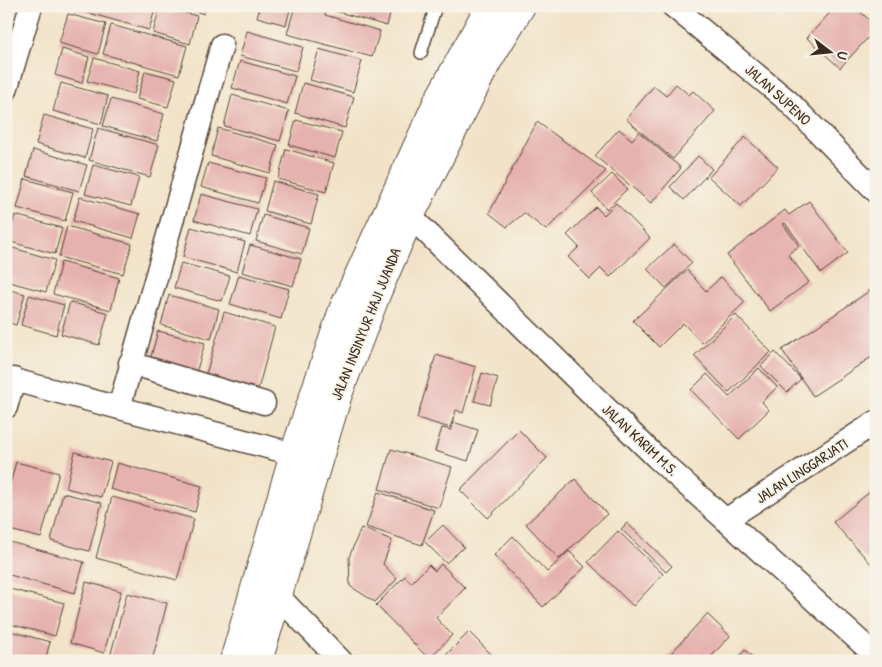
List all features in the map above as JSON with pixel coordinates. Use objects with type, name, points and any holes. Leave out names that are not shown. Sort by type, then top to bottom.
[{"type":"main road","name":"JALAN INSINYUR HAJI JUANDA","points":[[234,661],[294,454],[343,310],[438,101],[490,6]]},
{"type":"main road","name":"JALAN INSINYUR HAJI JUANDA","points":[[258,661],[338,394],[410,216],[487,62],[521,6]]},
{"type":"street","points":[[6,90],[31,6]]},
{"type":"street","name":"JALAN SUPENO","points":[[673,6],[788,101],[876,192]]},
{"type":"street","points":[[119,408],[130,363],[222,45]]},
{"type":"street","name":"JALAN KARIM M.S.","points":[[410,216],[656,457],[727,519],[876,656]]},
{"type":"street","points":[[130,363],[264,403]]},
{"type":"street","points":[[6,407],[10,378],[294,454]]},
{"type":"street","name":"JALAN LINGGARJATI","points":[[727,519],[876,422]]},
{"type":"street","points":[[277,595],[341,661]]},
{"type":"lane","points":[[421,53],[436,6]]},
{"type":"building","points":[[72,6],[156,6],[149,30],[71,8]]},
{"type":"building","points":[[160,6],[197,16],[190,44],[153,33]]},
{"type":"building","points":[[179,6],[206,6],[204,14]]},
{"type":"building","points":[[260,6],[291,6],[286,25],[257,17]]},
{"type":"building","points":[[295,6],[327,6],[325,15],[380,31],[372,57],[287,34]]},
{"type":"building","points":[[337,6],[392,6],[387,26],[335,11]]},
{"type":"building","points":[[836,6],[854,6],[876,26],[876,29],[840,68],[807,38]]},
{"type":"building","points":[[68,14],[106,24],[98,54],[59,43]]},
{"type":"building","points":[[111,25],[187,46],[179,75],[103,54]]},
{"type":"building","points":[[247,31],[303,47],[296,71],[240,56]]},
{"type":"building","points":[[62,49],[89,57],[82,83],[55,75]]},
{"type":"building","points":[[319,49],[362,61],[353,92],[310,80]]},
{"type":"building","points":[[94,58],[140,71],[134,94],[87,81]]},
{"type":"building","points":[[240,61],[295,76],[287,104],[232,88]]},
{"type":"building","points":[[145,71],[176,79],[168,107],[137,99]]},
{"type":"building","points":[[61,83],[108,96],[101,124],[53,111]]},
{"type":"building","points":[[303,83],[354,97],[345,128],[295,113]]},
{"type":"building","points":[[676,84],[689,95],[693,91],[715,111],[673,159],[626,119],[654,86],[666,96]]},
{"type":"building","points":[[232,95],[289,111],[280,141],[224,126]]},
{"type":"building","points":[[111,99],[164,114],[157,141],[103,126]]},
{"type":"building","points":[[44,115],[93,129],[85,158],[36,144]]},
{"type":"building","points":[[296,120],[342,132],[335,158],[289,145]]},
{"type":"building","points":[[537,122],[606,171],[546,230],[524,213],[507,227],[489,213]]},
{"type":"building","points":[[98,128],[159,145],[150,177],[89,160]]},
{"type":"building","points":[[218,128],[278,145],[270,173],[211,156]]},
{"type":"building","points":[[619,129],[632,140],[639,132],[681,168],[651,203],[595,156]]},
{"type":"building","points":[[745,137],[778,167],[741,206],[709,177]]},
{"type":"building","points":[[286,149],[334,163],[326,192],[278,179]]},
{"type":"building","points":[[33,150],[87,165],[79,191],[26,176]]},
{"type":"building","points":[[698,156],[712,169],[684,200],[670,187]]},
{"type":"building","points":[[208,163],[266,178],[258,203],[201,187]]},
{"type":"building","points":[[93,165],[139,177],[131,206],[85,194]]},
{"type":"building","points":[[612,174],[627,189],[607,209],[592,193]]},
{"type":"building","points":[[25,179],[73,192],[65,221],[17,208]]},
{"type":"building","points":[[273,181],[319,194],[311,224],[265,211]]},
{"type":"building","points":[[201,194],[257,209],[250,236],[194,220]]},
{"type":"building","points":[[80,197],[140,214],[133,238],[73,221]]},
{"type":"building","points":[[809,201],[848,253],[821,273],[785,223],[783,224],[799,246],[788,254],[809,282],[770,311],[727,255],[785,210],[789,215]]},
{"type":"building","points":[[616,203],[650,238],[610,277],[601,268],[590,279],[568,257],[579,247],[567,235],[596,207],[604,215]]},
{"type":"building","points":[[15,215],[62,228],[55,254],[7,241]]},
{"type":"building","points":[[263,215],[309,228],[302,254],[256,241]]},
{"type":"building","points":[[67,226],[132,244],[123,274],[59,257]]},
{"type":"building","points":[[191,227],[245,242],[237,272],[183,257]]},
{"type":"building","points":[[674,244],[692,263],[666,288],[647,269]]},
{"type":"building","points":[[250,245],[301,259],[293,286],[242,272]]},
{"type":"building","points":[[6,246],[55,260],[46,292],[6,281]]},
{"type":"building","points":[[61,262],[119,278],[111,310],[53,294]]},
{"type":"building","points":[[181,263],[230,276],[222,301],[174,288]]},
{"type":"building","points":[[687,270],[706,291],[721,277],[745,302],[702,343],[683,323],[659,347],[633,321]]},
{"type":"building","points":[[239,275],[289,289],[281,319],[230,304]]},
{"type":"building","points":[[6,289],[25,294],[16,325],[6,322]]},
{"type":"building","points":[[871,290],[876,298],[876,354],[813,396],[782,350]]},
{"type":"building","points":[[29,295],[64,305],[56,335],[21,325]]},
{"type":"building","points":[[169,295],[219,309],[211,339],[161,325]]},
{"type":"building","points":[[70,302],[108,313],[99,345],[61,334]]},
{"type":"building","points":[[224,312],[275,327],[257,393],[205,378]]},
{"type":"building","points":[[736,315],[771,352],[729,392],[694,356]]},
{"type":"building","points":[[158,331],[205,343],[196,373],[150,360]]},
{"type":"building","points":[[775,352],[801,379],[787,392],[761,366]]},
{"type":"building","points":[[436,355],[476,367],[463,413],[456,410],[450,428],[417,418]]},
{"type":"building","points":[[759,368],[777,387],[762,402],[769,410],[739,439],[691,390],[707,374],[729,397]]},
{"type":"building","points":[[482,373],[498,378],[490,405],[474,401]]},
{"type":"building","points":[[453,422],[478,430],[468,461],[435,451],[442,428],[451,430]]},
{"type":"building","points":[[519,430],[547,458],[488,518],[460,490]]},
{"type":"building","points":[[391,449],[452,467],[439,508],[379,489]]},
{"type":"building","points":[[75,452],[111,462],[101,497],[66,488]]},
{"type":"building","points":[[16,462],[59,473],[41,538],[6,529],[6,500]]},
{"type":"building","points":[[117,463],[202,486],[195,512],[110,489]]},
{"type":"building","points":[[575,479],[607,514],[559,559],[526,524]]},
{"type":"building","points":[[876,487],[876,565],[874,567],[833,522]]},
{"type":"building","points":[[378,492],[434,510],[422,545],[366,527]]},
{"type":"building","points":[[63,493],[102,503],[89,551],[51,541]]},
{"type":"building","points":[[112,497],[194,519],[177,580],[96,558]]},
{"type":"building","points":[[627,523],[672,566],[666,572],[621,529]]},
{"type":"building","points":[[443,525],[464,547],[446,563],[425,542]]},
{"type":"building","points":[[361,528],[392,540],[383,564],[397,579],[375,602],[350,586],[349,557]]},
{"type":"building","points":[[618,531],[663,574],[633,606],[588,562]]},
{"type":"building","points":[[513,536],[547,572],[569,551],[585,567],[543,607],[494,555]]},
{"type":"building","points":[[6,541],[84,562],[75,593],[6,574]]},
{"type":"building","points":[[441,564],[465,588],[436,618],[452,635],[429,659],[376,605],[405,576],[411,583],[429,565],[435,571]]},
{"type":"building","points":[[86,582],[121,591],[104,653],[70,643]]},
{"type":"building","points":[[6,588],[64,603],[55,636],[6,623]]},
{"type":"building","points":[[127,593],[167,603],[152,661],[124,661],[110,657]]},
{"type":"building","points":[[707,614],[730,636],[707,661],[664,661]]},
{"type":"building","points":[[6,630],[50,642],[45,661],[6,661]]},
{"type":"building","points":[[469,632],[498,661],[440,661]]},
{"type":"building","points":[[745,650],[757,661],[735,661]]}]
